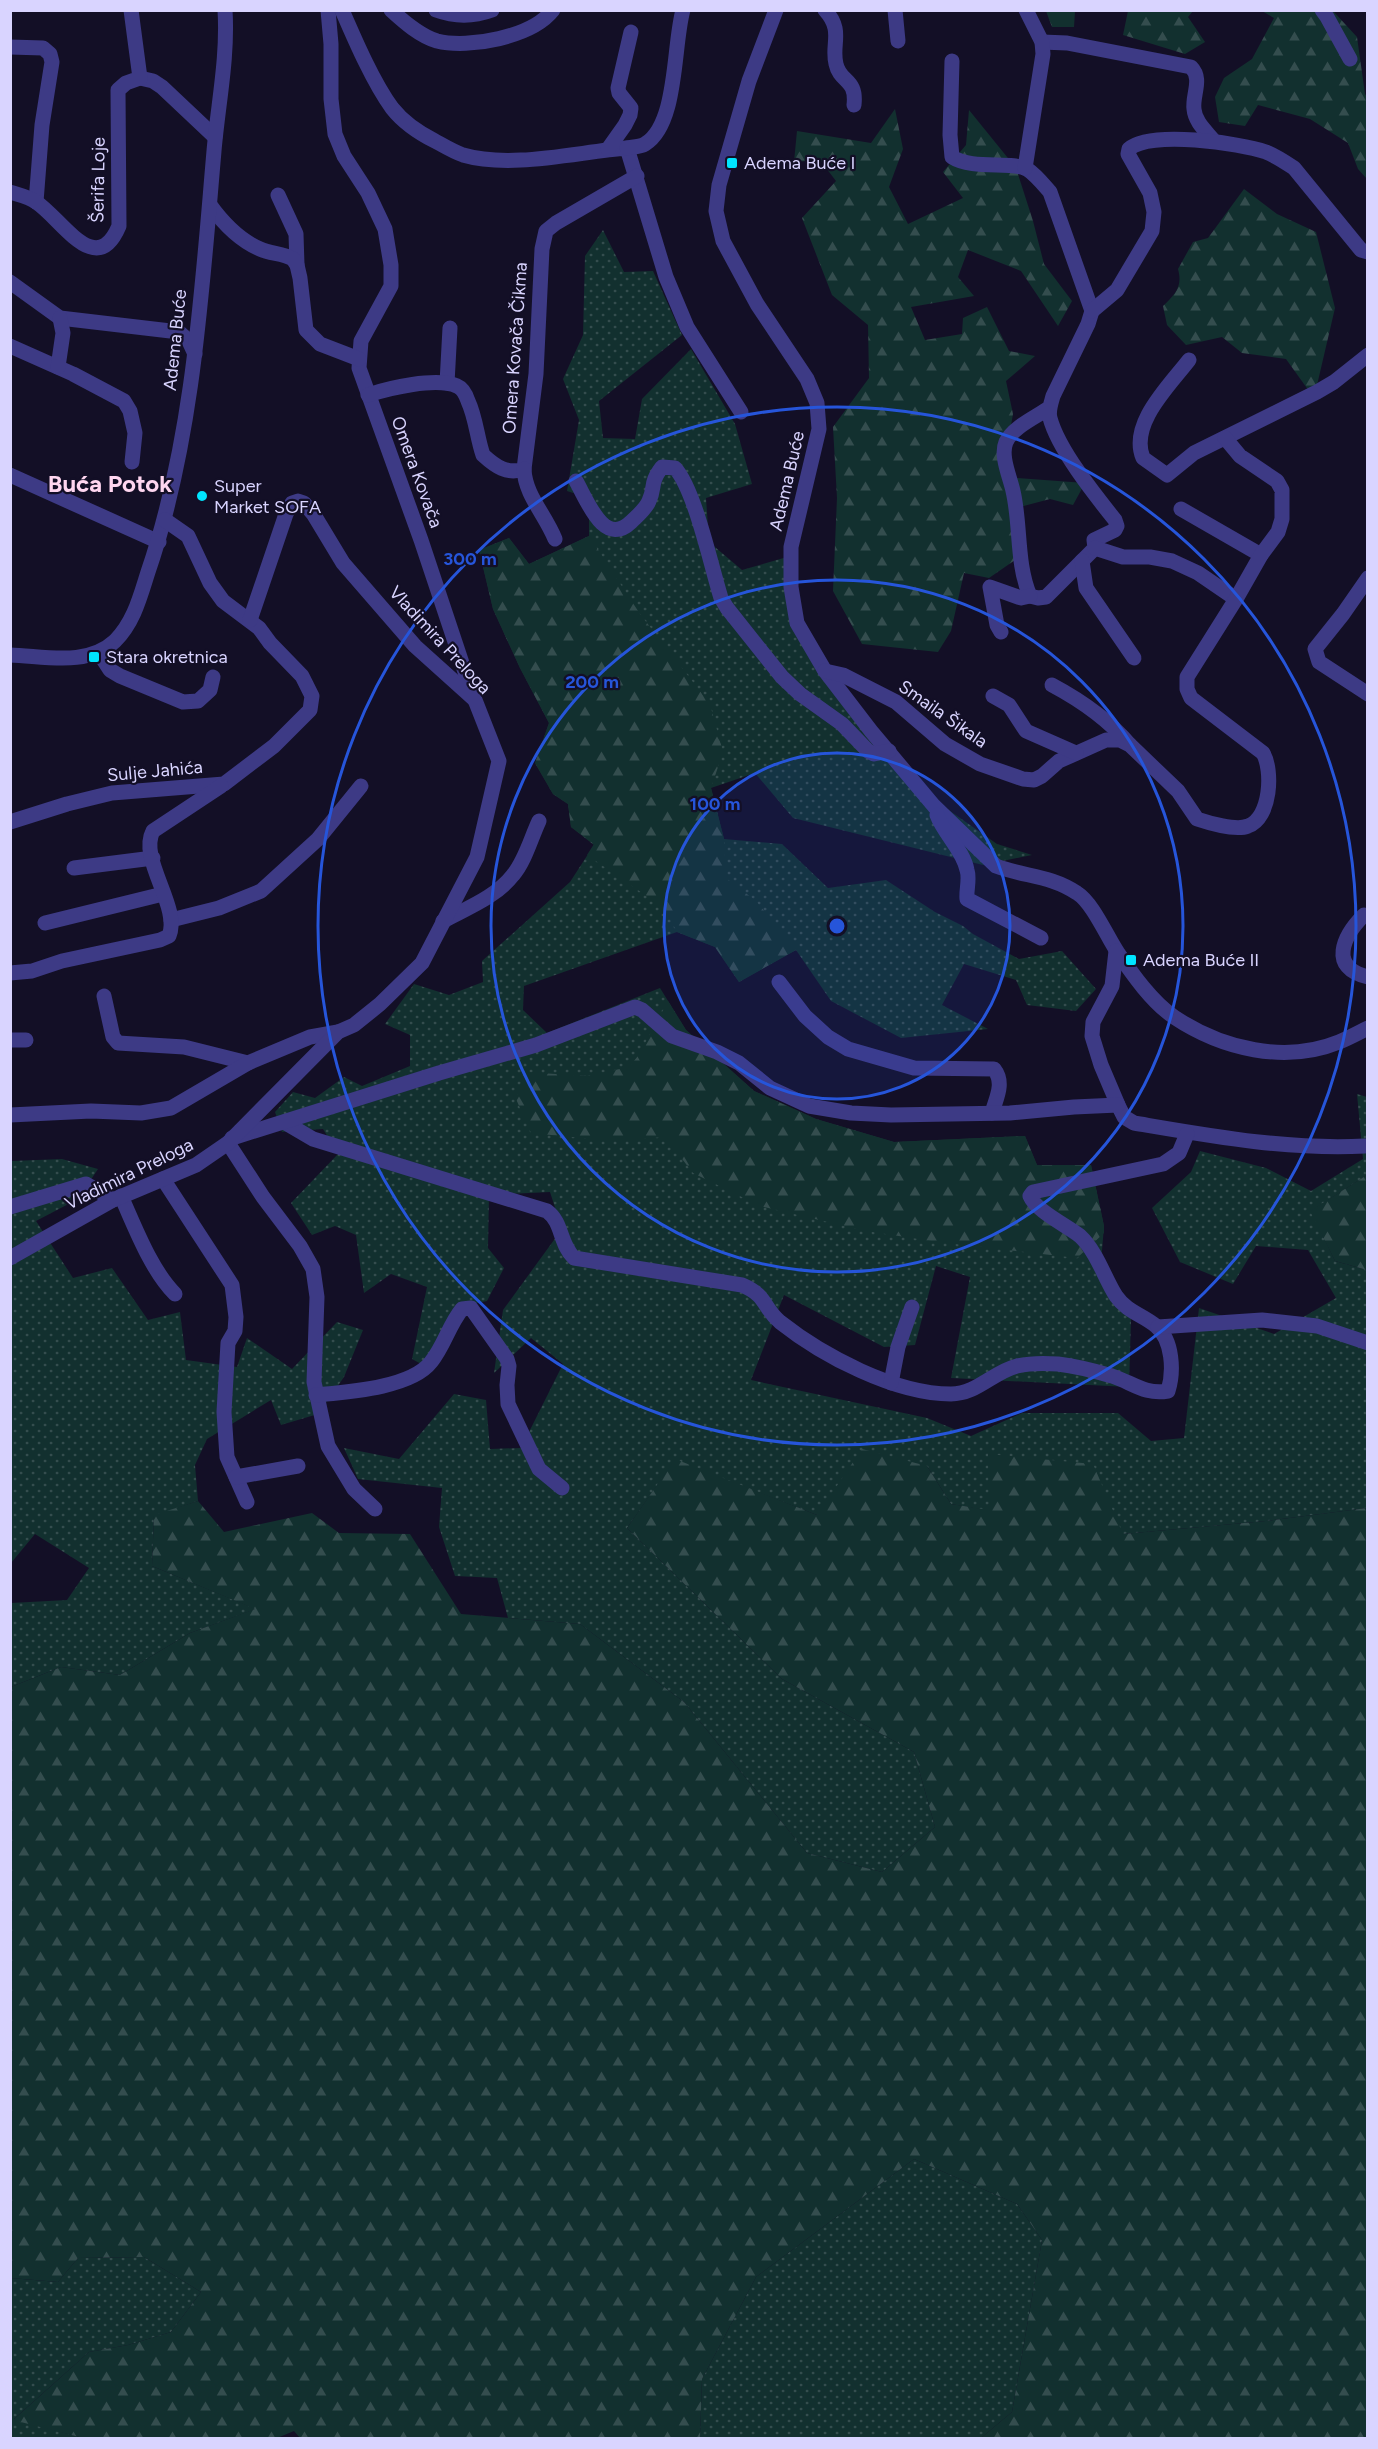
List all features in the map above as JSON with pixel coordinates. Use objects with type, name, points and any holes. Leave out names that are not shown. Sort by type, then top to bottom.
[{"type":"street","points":[[131,10],[140,78],[153,81],[162,87],[215,137]]},
{"type":"street","name":"Adema Buće","points":[[99,653],[115,640],[132,620],[165,520],[188,404],[195,354],[215,137],[227,44],[225,10]]},
{"type":"street","name":"Omera Kovača","points":[[328,10],[331,44],[330,99],[335,134],[344,156],[368,192],[385,229],[391,265],[391,286],[362,341],[359,368],[475,700]]},
{"type":"street","points":[[342,10],[363,57],[392,108],[416,131],[433,140],[463,155],[495,160],[536,159],[643,146],[654,137],[661,124],[671,85],[683,10]]},
{"type":"street","points":[[391,10],[411,27],[437,41],[469,43],[500,39],[531,27],[554,10]]},
{"type":"street","points":[[436,10],[454,16],[474,15],[492,10]]},
{"type":"street","points":[[825,10],[834,25],[837,38],[835,63],[839,72],[851,84],[855,93],[854,105]]},
{"type":"street","points":[[895,10],[898,40]]},
{"type":"street","points":[[1025,168],[1042,68],[1042,42],[1026,10]]},
{"type":"street","points":[[1322,10],[1350,59]]},
{"type":"street","name":"Adema Buće","points":[[776,11],[749,81],[719,185],[716,211],[723,241],[757,304],[807,379],[817,403],[819,429],[791,547],[791,587],[797,623],[825,671],[934,806],[996,866],[1009,871],[1043,876],[1080,894],[1116,951],[1146,990],[1173,1017],[1220,1041],[1247,1049],[1275,1053],[1307,1051],[1338,1043],[1368,1028]]},
{"type":"street","points":[[608,149],[630,115],[631,108],[619,93],[618,88],[631,32]]},
{"type":"street","points":[[1042,42],[1067,44],[1191,67],[1197,77],[1193,107],[1197,119],[1214,141]]},
{"type":"street","points":[[10,47],[43,48],[50,54],[52,62],[42,125],[36,202]]},
{"type":"street","points":[[952,61],[950,135],[952,157],[992,166],[1025,168],[1040,179],[1050,192],[1092,311]]},
{"type":"street","name":"Šerifa Loje","points":[[10,192],[36,202],[79,242],[92,248],[104,247],[113,241],[119,226],[118,90],[126,83],[140,78]]},
{"type":"street","points":[[1001,632],[996,625],[990,587],[1021,598],[1046,597],[1095,548],[1095,540],[1115,530],[1117,526],[1064,448],[1050,418],[1049,408],[1092,311],[1118,290],[1152,231],[1154,212],[1150,193],[1128,154],[1129,148],[1133,145],[1162,139],[1214,141],[1265,152],[1294,168],[1361,250],[1368,252]]},
{"type":"street","points":[[627,148],[666,277],[687,327],[741,412]]},
{"type":"street","name":"Omera Kovača Čikma","points":[[447,383],[459,387],[468,399],[483,456],[505,471],[524,469],[536,374],[542,249],[546,231],[637,176]]},
{"type":"street","points":[[279,195],[296,234],[297,265],[306,330],[320,344],[360,359]]},
{"type":"street","points":[[210,205],[220,220],[234,233],[261,250],[293,259],[297,265]]},
{"type":"street","points":[[10,282],[60,318],[179,332],[189,341],[195,354]]},
{"type":"street","points":[[58,367],[63,333],[60,318]]},
{"type":"street","points":[[368,395],[395,386],[447,383],[450,328]]},
{"type":"street","points":[[10,346],[58,367],[124,401],[130,411],[135,433],[132,462]]},
{"type":"street","points":[[1189,360],[1143,422],[1139,440],[1143,458],[1167,475],[1194,453],[1334,382],[1368,355]]},
{"type":"street","points":[[1030,596],[1021,563],[1014,495],[1004,454],[1005,444],[1011,434],[1049,408]]},
{"type":"street","points":[[1052,686],[1081,701],[1116,729],[1178,791],[1197,819],[1226,826],[1248,826],[1258,819],[1267,798],[1268,762],[1263,753],[1191,698],[1187,689],[1187,677],[1192,668],[1261,555],[1278,532],[1282,519],[1282,490],[1277,482],[1240,456],[1225,438]]},
{"type":"street","points":[[576,481],[600,524],[613,530],[625,528],[643,511],[649,501],[653,480],[662,467],[675,468],[683,477],[691,497],[718,589],[727,608],[782,677],[800,694],[842,724],[868,752],[874,754],[889,751]]},
{"type":"street","points":[[524,469],[527,490],[541,510],[555,539]]},
{"type":"street","points":[[10,475],[159,542]]},
{"type":"street","name":"Vladimira Preloga","points":[[10,1258],[117,1198],[196,1165],[230,1140],[338,1032],[354,1025],[406,981],[422,963],[477,857],[499,761],[475,700],[414,646],[343,563],[304,502],[292,503],[286,514],[250,620]]},
{"type":"street","points":[[1181,509],[1261,555]]},
{"type":"street","points":[[165,520],[188,536],[210,583],[223,601],[250,620]]},
{"type":"street","points":[[1095,548],[1123,557],[1150,557],[1172,561],[1198,573],[1236,599]]},
{"type":"street","points":[[1082,561],[1086,588],[1134,658]]},
{"type":"street","points":[[1368,578],[1315,649],[1319,662],[1368,694]]},
{"type":"street","name":"Sulje Jahića","points":[[10,822],[112,793],[224,784],[274,746],[299,723],[312,704],[312,696],[302,676],[250,620]]},
{"type":"street","points":[[10,655],[57,658],[99,653],[110,670],[120,676],[183,702],[198,701],[210,690],[213,677]]},
{"type":"street","name":"Smaila Šikala","points":[[825,671],[843,675],[896,702],[945,744],[980,764],[1023,779],[1034,780],[1059,761],[1106,740],[1119,740],[1130,745]]},
{"type":"street","points":[[993,696],[1009,705],[1026,731],[1076,753]]},
{"type":"street","points":[[10,973],[32,971],[62,961],[165,939],[171,931],[171,920],[153,858],[150,837],[153,831],[224,784]]},
{"type":"street","points":[[171,920],[219,908],[261,891],[318,839],[361,786]]},
{"type":"street","name":"Adema Buće","points":[[934,806],[942,827],[968,871],[967,899],[1041,938]]},
{"type":"street","points":[[443,921],[492,893],[514,874],[539,821]]},
{"type":"street","points":[[74,867],[153,858]]},
{"type":"street","points":[[45,923],[163,894]]},
{"type":"street","points":[[1364,915],[1347,937],[1343,962],[1347,970],[1368,977]]},
{"type":"street","points":[[1116,951],[1112,986],[1094,1022],[1092,1036],[1101,1065],[1124,1117],[1134,1123],[1187,1134],[1308,1147],[1365,1146]]},
{"type":"street","points":[[779,982],[805,1016],[828,1037],[848,1049],[914,1068],[994,1069],[1000,1079],[1000,1087],[992,1113]]},
{"type":"street","points":[[104,996],[113,1037],[118,1043],[184,1047],[248,1063]]},
{"type":"street","points":[[375,1509],[354,1489],[328,1446],[314,1382],[317,1298],[313,1269],[300,1246],[262,1197],[230,1140],[438,1073],[536,1045],[635,1007],[642,1010],[672,1036],[717,1052],[739,1063],[770,1088],[809,1106],[851,1113],[992,1113],[1118,1105]]},
{"type":"street","points":[[10,1115],[90,1110],[141,1113],[171,1108],[248,1063],[310,1037],[338,1032]]},
{"type":"street","points":[[284,1122],[313,1139],[547,1211],[556,1217],[566,1250],[574,1258],[742,1286],[757,1292],[775,1318],[810,1344],[879,1380],[891,1383],[952,1394],[972,1391],[1016,1366],[1042,1364],[1061,1365],[1113,1377],[1155,1393],[1168,1391],[1172,1366],[1168,1344],[1158,1326]]},
{"type":"street","points":[[1187,1134],[1179,1153],[1163,1164],[1033,1192],[1030,1196],[1033,1203],[1063,1222],[1083,1239],[1117,1298],[1135,1315],[1158,1326],[1262,1320],[1317,1326],[1368,1343]]},
{"type":"street","points":[[163,1179],[232,1285],[236,1317],[235,1331],[228,1343],[224,1412],[227,1456],[247,1502]]},
{"type":"street","points":[[10,1207],[86,1184],[117,1198],[166,1286],[175,1294]]},
{"type":"street","points":[[891,1383],[898,1347],[912,1307]]},
{"type":"street","points":[[316,1395],[381,1386],[422,1371],[436,1355],[457,1315],[462,1309],[471,1308],[505,1354],[509,1366],[508,1404],[539,1469],[562,1488]]},
{"type":"street","points":[[236,1478],[298,1466]]},
{"type":"green space","points":[[1046,11],[1075,11],[1074,27],[1052,27]]},
{"type":"green space","points":[[1128,11],[1193,11],[1188,17],[1205,42],[1185,54],[1123,35]]},
{"type":"green space","points":[[1262,11],[1333,11],[1357,37],[1367,97],[1367,179],[1358,169],[1348,143],[1310,119],[1258,105],[1245,126],[1219,122],[1215,97],[1224,78],[1252,59],[1274,18]]},
{"type":"green space","points":[[895,109],[903,149],[889,187],[908,224],[963,198],[943,172],[966,145],[969,110],[1016,168],[1044,264],[1072,301],[1058,326],[1021,271],[968,250],[958,277],[974,296],[911,307],[925,340],[962,334],[963,318],[987,307],[1009,351],[1035,356],[1006,381],[1013,414],[1006,453],[1017,478],[1085,483],[1073,505],[1050,499],[1016,508],[1024,554],[989,578],[964,573],[951,631],[938,652],[862,644],[833,591],[837,498],[833,427],[869,378],[868,325],[832,295],[802,218],[836,181],[820,160],[794,162],[797,131],[871,143]]},
{"type":"green space","points":[[1244,189],[1277,214],[1316,232],[1335,308],[1314,398],[1286,359],[1242,353],[1222,337],[1186,345],[1167,325],[1163,306],[1177,290],[1178,269],[1193,242],[1208,238]]},
{"type":"green space","points":[[603,230],[624,272],[653,271],[682,335],[599,401],[603,438],[635,439],[642,399],[691,349],[735,424],[752,484],[706,498],[709,542],[742,570],[787,557],[787,597],[899,775],[997,844],[1032,855],[983,865],[793,818],[755,773],[711,788],[724,839],[782,844],[828,888],[886,880],[935,912],[1019,959],[1062,951],[1096,989],[1076,1011],[1027,1005],[1016,980],[964,964],[942,1005],[988,1029],[901,1038],[831,1001],[796,950],[739,982],[715,947],[677,932],[524,986],[523,1010],[547,1033],[660,988],[686,1030],[754,1091],[816,1119],[894,1142],[1025,1136],[1037,1165],[1091,1165],[1104,1226],[1100,1275],[1131,1319],[1129,1387],[951,1378],[970,1277],[936,1266],[915,1345],[884,1347],[784,1295],[751,1380],[927,1418],[971,1436],[1022,1413],[1118,1413],[1151,1441],[1184,1438],[1199,1308],[1274,1334],[1336,1298],[1308,1250],[1256,1246],[1233,1284],[1180,1262],[1152,1208],[1191,1172],[1200,1151],[1266,1168],[1311,1191],[1363,1159],[1357,1094],[1367,1097],[1367,1175],[1311,1211],[1335,1261],[1367,1270],[1367,1508],[1266,1521],[1123,1534],[951,1504],[927,1466],[817,1515],[675,1460],[627,1528],[782,1679],[914,1752],[935,1827],[882,1872],[807,1853],[684,1702],[580,1624],[508,1618],[497,1578],[455,1576],[439,1527],[442,1488],[358,1479],[344,1448],[399,1459],[454,1394],[486,1400],[490,1449],[521,1448],[563,1364],[531,1338],[494,1373],[503,1310],[562,1229],[550,1192],[489,1195],[488,1248],[504,1268],[487,1301],[456,1307],[423,1365],[412,1359],[427,1287],[391,1274],[364,1293],[356,1235],[335,1226],[312,1235],[291,1203],[338,1154],[323,1129],[282,1132],[275,1112],[293,1092],[315,1098],[344,1077],[362,1086],[410,1066],[410,1035],[385,1024],[414,984],[449,995],[483,982],[482,961],[570,882],[594,845],[571,827],[568,804],[553,794],[535,763],[549,723],[493,609],[479,550],[509,538],[529,564],[589,536],[589,498],[567,491],[579,420],[563,379],[583,335],[585,256]]},
{"type":"green space","points":[[589,536],[640,614],[710,704],[723,752],[711,788],[724,839],[726,878],[756,901],[796,950],[739,982],[715,947],[677,932],[664,908],[587,855],[594,844],[571,827],[568,804],[553,794],[535,763],[549,723],[493,609],[479,550],[509,538],[529,564]]},
{"type":"green space","points":[[668,1001],[686,1030],[754,1091],[816,1119],[894,1142],[1025,1136],[1037,1165],[1091,1165],[1104,1233],[1077,1258],[866,1231],[760,1206],[693,1173],[665,1137],[612,1141],[531,1133],[516,1099],[524,1072],[587,1076],[629,1067],[638,1056]]},
{"type":"green space","points":[[62,1159],[98,1169],[78,1199],[36,1221],[73,1278],[112,1268],[148,1320],[180,1312],[186,1360],[237,1367],[247,1338],[292,1369],[337,1322],[363,1330],[344,1377],[318,1414],[281,1425],[271,1400],[207,1439],[195,1465],[198,1501],[154,1516],[152,1566],[256,1609],[190,1633],[120,1675],[61,1667],[11,1687],[11,1603],[67,1600],[89,1568],[35,1534],[11,1563],[11,1161]]},
{"type":"green space","points":[[1367,1175],[1367,1270],[1335,1261],[1310,1211]]},
{"type":"green space","points":[[862,1449],[927,1466],[951,1504],[989,1510],[988,1454],[1093,1464],[1123,1534],[1266,1521],[1367,1508],[1367,2438],[981,2438],[1012,2412],[1042,2240],[1017,2204],[914,2159],[756,2277],[702,2379],[700,2438],[300,2438],[294,2431],[277,2438],[83,2438],[13,2420],[89,2352],[128,2345],[171,2332],[201,2292],[144,2257],[78,2258],[58,2282],[11,2278],[11,1687],[61,1667],[120,1675],[190,1633],[255,1609],[152,1566],[154,1515],[198,1501],[224,1532],[312,1513],[339,1533],[410,1534],[461,1614],[580,1624],[684,1702],[807,1853],[882,1872],[935,1827],[914,1752],[782,1679],[627,1528],[675,1459],[817,1515]]},
{"type":"green space","points":[[914,2159],[1017,2204],[1042,2240],[1012,2412],[981,2438],[700,2438],[702,2379],[756,2277]]},
{"type":"green space","points":[[144,2257],[201,2292],[171,2332],[128,2345],[89,2352],[14,2419],[83,2438],[11,2438],[10,2278],[58,2282],[78,2258]]},
{"type":"place","name":"Adema Buće I","points":[[732,163]]},
{"type":"place","name":"Super Market SOFA","points":[[202,496]]},
{"type":"place","name":"Stara okretnica","points":[[94,657]]},
{"type":"place","name":"Adema Buće II","points":[[1131,960]]},
{"type":"district","name":"Buća Potok","points":[[110,484]]}]
